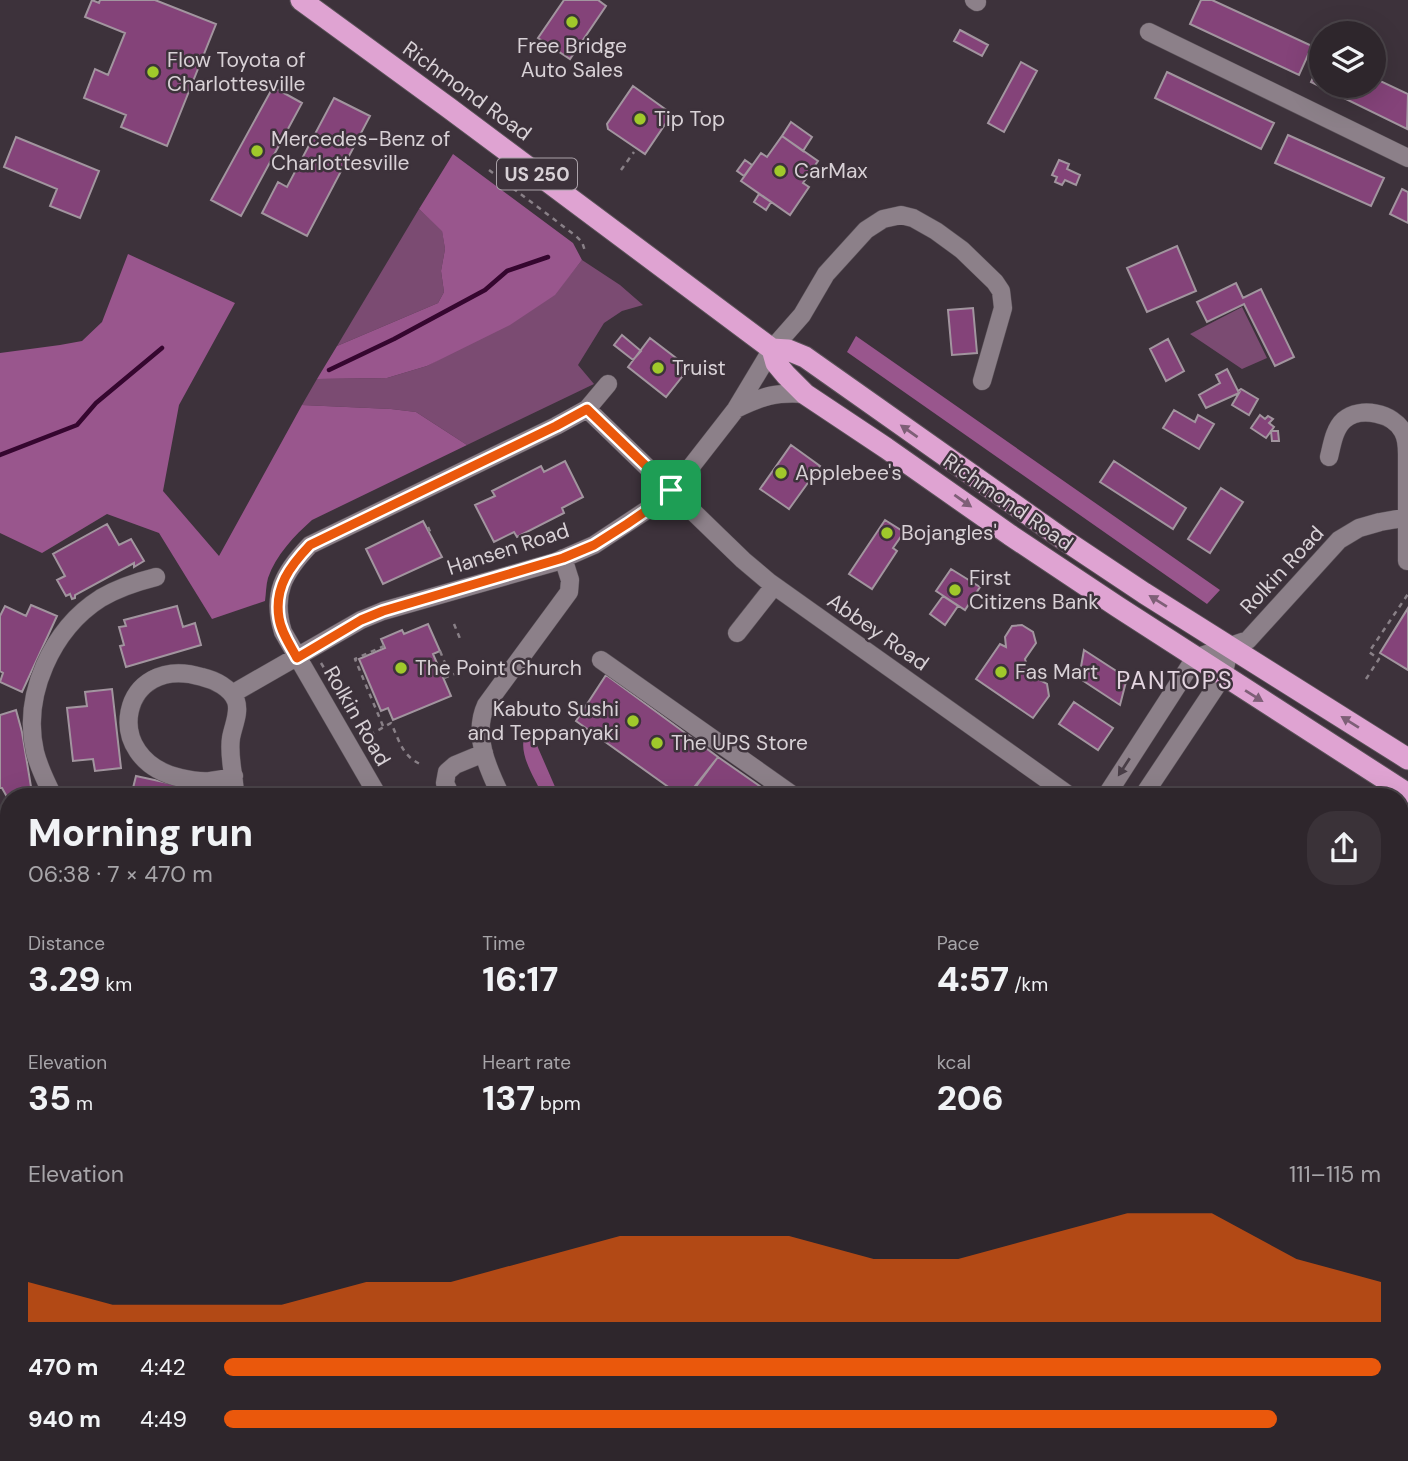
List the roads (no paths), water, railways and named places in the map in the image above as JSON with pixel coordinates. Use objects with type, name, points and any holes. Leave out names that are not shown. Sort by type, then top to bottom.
[{"type":"highway","name":"Richmond Road","points":[[301,0],[772,349],[789,350],[805,357],[1063,539],[1408,759]]},
{"type":"highway","name":"Richmond Road","points":[[772,349],[776,363],[805,394],[1195,658],[1399,788]]},
{"type":"street","points":[[1149,32],[1408,158]]},
{"type":"street","name":"Hansen Road","points":[[232,694],[361,620],[383,611],[563,558],[594,545],[659,502],[736,409],[772,349],[802,315],[825,274],[866,230],[883,219],[901,215],[913,218],[936,231],[962,250],[1001,291],[1003,308],[982,381]]},
{"type":"street","points":[[587,409],[608,384]]},
{"type":"street","points":[[736,409],[762,397],[784,393],[805,394]]},
{"type":"street","name":"Rolkin Road","points":[[373,788],[297,658],[281,625],[279,600],[283,579],[293,563],[310,545],[587,409]]},
{"type":"street","name":"Abbey Road","points":[[587,409],[743,560],[774,586],[1059,788]]},
{"type":"street","points":[[1329,457],[1336,430],[1344,420],[1362,413],[1382,415],[1394,421],[1402,430],[1406,441],[1407,561]]},
{"type":"street","name":"Rolkin Road","points":[[1195,658],[1248,640],[1339,540],[1359,528],[1407,517]]},
{"type":"street","points":[[497,788],[486,765],[482,718],[486,705],[569,592],[570,580],[563,558]]},
{"type":"street","points":[[49,788],[34,750],[32,730],[32,709],[45,665],[55,646],[83,612],[120,588],[156,577]]},
{"type":"street","points":[[737,632],[774,586]]},
{"type":"street","points":[[1148,788],[1223,676],[1230,647]]},
{"type":"street","points":[[1110,788],[1195,658]]},
{"type":"street","points":[[601,660],[783,788]]},
{"type":"street","points":[[234,776],[214,782],[199,782],[163,773],[140,755],[129,732],[129,719],[136,695],[145,685],[163,674],[191,673],[221,685],[232,694],[237,711],[229,754],[234,776],[234,788]]},
{"type":"street","points":[[1140,743],[1166,762]]},
{"type":"street","points":[[447,788],[445,783],[447,772],[456,765],[484,753]]},
{"type":"waterway","points":[[329,370],[485,290],[507,271],[548,257]]},
{"type":"waterway","points":[[0,455],[77,425],[96,403],[162,348]]},
{"type":"place","name":"Free Bridge Auto Sales","points":[[572,22]]},
{"type":"place","name":"Flow Toyota of Charlottesville","points":[[153,72]]},
{"type":"place","name":"Tip Top","points":[[640,119]]},
{"type":"place","name":"Mercedes-Benz of Charlottesville","points":[[257,151]]},
{"type":"place","name":"CarMax","points":[[780,171]]},
{"type":"place","name":"Truist","points":[[658,368]]},
{"type":"place","name":"Applebee's","points":[[781,473]]},
{"type":"place","name":"Bojangles'","points":[[887,533]]},
{"type":"place","name":"First Citizens Bank","points":[[955,590]]},
{"type":"place","name":"The Point Church","points":[[401,668]]},
{"type":"place","name":"Fas Mart","points":[[1001,672]]},
{"type":"place","name":"Kabuto Sushi and Teppanyaki","points":[[633,721]]},
{"type":"place","name":"The UPS Store","points":[[657,743]]},
{"type":"district","name":"PANTOPS","points":[[1175,680]]}]
